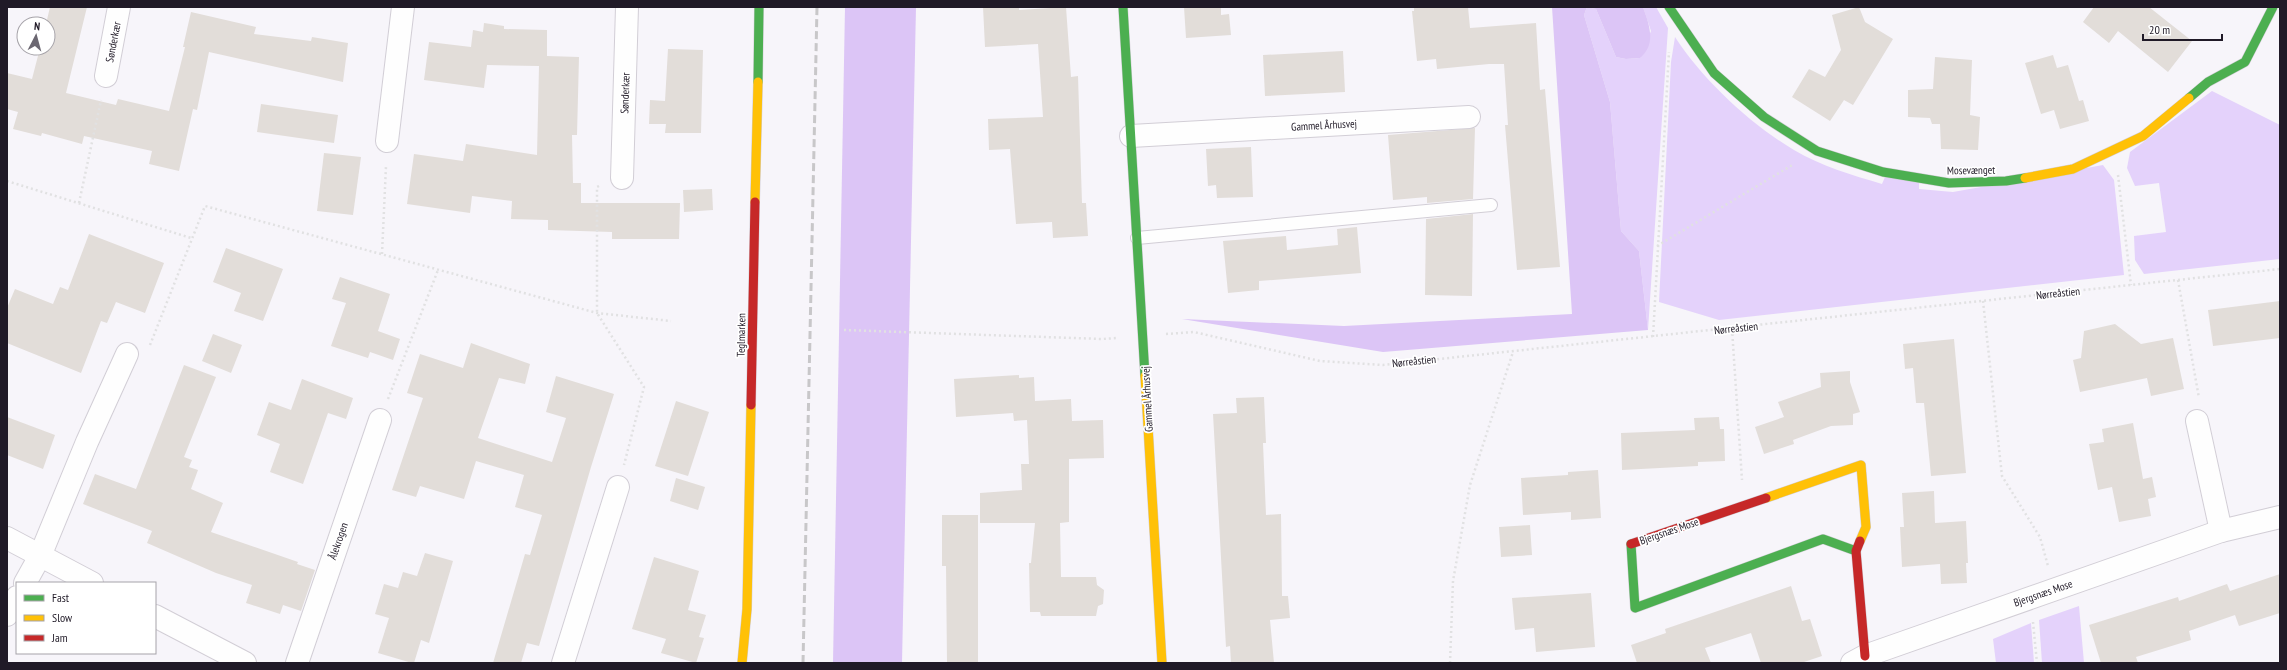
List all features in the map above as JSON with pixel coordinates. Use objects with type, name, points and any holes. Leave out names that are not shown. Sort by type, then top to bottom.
[{"type":"street","name":"Sønderkær","points":[[106,76],[119,7]]},
{"type":"street","points":[[387,141],[403,7]]},
{"type":"street","name":"Sønderkær","points":[[622,178],[628,7]]},
{"type":"street","points":[[750,7],[759,7]]},
{"type":"street","name":"Teglmarken","points":[[742,663],[747,609],[759,7]]},
{"type":"street","name":"Gammel Århusvej","points":[[1122,7],[1162,663]]},
{"type":"street","name":"Mosevænget","points":[[1669,7],[1674,18],[1714,73],[1764,117],[1817,151],[1883,172],[1949,183],[2006,181],[2073,169],[2143,136],[2208,82],[2245,62],[2273,7]]},
{"type":"street","name":"Gammel Århusvej","points":[[1131,136],[1469,117]]},
{"type":"street","points":[[26,582],[40,556],[87,442],[126,354]]},
{"type":"street","name":"Ålekrogen","points":[[297,663],[380,420]]},
{"type":"street","points":[[2197,421],[2221,530]]},
{"type":"street","name":"Bjergsnæs Mose","points":[[1856,551],[1823,539],[1635,608],[1630,544],[1861,465],[1866,527],[1856,551],[1859,660],[2221,530],[2280,517]]},
{"type":"street","points":[[563,663],[618,487]]},
{"type":"street","points":[[7,538],[90,582]]},
{"type":"street","points":[[7,615],[16,599]]},
{"type":"street","points":[[156,617],[245,663]]},
{"type":"lane","points":[[1137,238],[1491,205]]},
{"type":"path","points":[[1653,337],[1668,59],[1674,18]]},
{"type":"path","points":[[79,203],[106,76]]},
{"type":"path","points":[[382,254],[387,141]]},
{"type":"path","points":[[2115,149],[2131,285]]},
{"type":"path","points":[[1657,246],[1817,151]]},
{"type":"path","points":[[618,487],[644,387],[597,313],[597,187],[622,178]]},
{"type":"path","points":[[7,181],[191,238]]},
{"type":"path","points":[[126,354],[152,345],[191,238],[205,206],[597,313],[671,321]]},
{"type":"path","name":"Nørreåstien","points":[[1194,332],[1320,361],[1383,364],[1732,329],[2280,269]]},
{"type":"path","points":[[380,420],[438,270]]},
{"type":"path","points":[[2178,280],[2201,409],[2197,421]]},
{"type":"path","points":[[1983,301],[2002,476],[2040,537],[2054,589]]},
{"type":"path","points":[[1732,329],[1744,505]]},
{"type":"path","points":[[844,330],[1102,339]]},
{"type":"path","points":[[1450,663],[1453,581],[1470,485],[1512,352]]},
{"type":"path","points":[[2031,597],[2037,663]]},
{"type":"shaded area","points":[[845,7],[916,7],[902,663],[833,663]]},
{"type":"shaded area","points":[[1552,7],[1587,7],[1584,15],[1610,102],[1621,231],[1639,251],[1648,330],[1383,352],[1182,319],[1344,326],[1572,314]]},
{"type":"shaded area","points":[[1587,7],[1596,9],[1616,57],[1626,59],[1640,58],[1651,31],[1643,7],[1656,7],[1668,28],[1648,330],[1639,251],[1621,231],[1610,102],[1584,15]]},
{"type":"shaded area","points":[[1587,7],[1643,7],[1649,27],[1650,40],[1648,47],[1640,58],[1626,59],[1616,57],[1596,9]]},
{"type":"shaded area","points":[[1675,37],[1686,53],[1713,85],[1744,114],[1777,139],[1804,156],[1848,174],[1882,184],[1885,177],[1919,182],[1919,189],[1953,192],[2103,165],[2114,180],[2124,275],[1719,320],[1659,302],[1671,62]]},
{"type":"shaded area","points":[[2212,91],[2280,125],[2280,259],[2144,274],[2135,260],[2134,236],[2166,232],[2159,183],[2135,186],[2127,168],[2130,152]]},
{"type":"shaded area","points":[[2079,606],[2084,663],[2042,663],[2039,620]]},
{"type":"shaded area","points":[[2031,623],[2034,663],[1996,663],[1993,639]]},
{"type":"building","points":[[50,7],[87,7],[66,93],[116,105],[118,99],[169,111],[185,47],[183,47],[191,12],[256,27],[254,34],[311,41],[312,37],[348,43],[343,82],[209,52],[197,110],[193,109],[179,171],[149,164],[152,151],[84,136],[82,144],[42,133],[41,136],[13,129],[18,112],[7,109],[7,73],[32,79],[38,56],[56,56],[56,16],[48,16]]},
{"type":"building","points":[[983,7],[1019,7],[1019,10],[1066,7],[1071,77],[1078,76],[1082,203],[1086,203],[1088,236],[1053,238],[1052,222],[1016,224],[1010,149],[989,150],[988,119],[1043,117],[1038,44],[985,47]]},
{"type":"building","points":[[1184,7],[1221,7],[1221,15],[1229,14],[1231,35],[1186,38]]},
{"type":"building","points":[[1414,7],[1468,7],[1470,28],[1536,23],[1540,90],[1545,89],[1560,267],[1517,270],[1505,125],[1508,125],[1504,64],[1437,69],[1436,59],[1417,61],[1412,11],[1414,11]]},
{"type":"building","points":[[1859,7],[1865,22],[1893,39],[1853,105],[1844,100],[1830,121],[1792,97],[1809,69],[1825,77],[1841,50],[1832,15]]},
{"type":"building","points":[[2094,7],[2149,7],[2192,41],[2168,72],[2118,31],[2109,43],[2083,22]]},
{"type":"building","points":[[484,23],[504,26],[504,29],[547,30],[547,56],[579,57],[577,135],[572,135],[573,183],[581,183],[581,203],[680,203],[679,239],[612,239],[612,232],[548,230],[548,220],[511,219],[512,201],[472,196],[470,213],[407,204],[414,154],[463,161],[466,144],[537,155],[539,66],[487,65],[484,88],[424,80],[429,42],[471,47],[473,30],[483,32]]},
{"type":"building","points":[[668,49],[703,50],[701,133],[665,133],[666,124],[649,124],[650,100],[665,101]]},
{"type":"building","points":[[1343,51],[1345,92],[1265,96],[1263,55]]},
{"type":"building","points":[[2053,55],[2057,68],[2068,65],[2079,101],[2083,100],[2089,121],[2060,129],[2054,110],[2041,114],[2025,63]]},
{"type":"building","points":[[1935,57],[1972,60],[1970,115],[1980,117],[1978,150],[1941,149],[1940,124],[1932,124],[1930,118],[1908,117],[1908,90],[1933,89]]},
{"type":"building","points":[[261,104],[338,115],[334,143],[257,132]]},
{"type":"building","points":[[1475,128],[1473,199],[1427,203],[1427,197],[1393,200],[1388,135]]},
{"type":"building","points":[[1251,147],[1253,197],[1217,198],[1216,185],[1208,186],[1206,149]]},
{"type":"building","points":[[324,153],[361,157],[353,215],[317,211]]},
{"type":"building","points":[[712,189],[713,210],[684,212],[683,190]]},
{"type":"building","points":[[1473,214],[1472,296],[1425,295],[1426,219]]},
{"type":"building","points":[[1357,227],[1361,273],[1259,281],[1259,290],[1228,293],[1223,241],[1286,236],[1287,250],[1338,245],[1337,229]]},
{"type":"building","points":[[89,234],[164,263],[145,313],[116,302],[107,323],[101,321],[81,373],[7,343],[7,308],[15,289],[53,304],[60,287],[68,290]]},
{"type":"building","points":[[226,248],[283,269],[263,321],[234,311],[241,293],[213,282]]},
{"type":"building","points":[[340,277],[390,294],[378,331],[400,339],[393,360],[370,352],[368,358],[331,346],[346,303],[332,299]]},
{"type":"building","points":[[2280,301],[2280,338],[2213,346],[2208,310]]},
{"type":"building","points":[[2115,324],[2141,344],[2173,338],[2184,389],[2151,396],[2147,378],[2080,392],[2073,360],[2081,358],[2084,331]]},
{"type":"building","points":[[213,334],[242,345],[231,373],[202,361]]},
{"type":"building","points":[[1954,339],[1966,473],[1931,476],[1924,403],[1916,403],[1913,368],[1905,369],[1903,344]]},
{"type":"building","points":[[471,343],[530,364],[525,384],[499,378],[478,438],[552,462],[566,418],[546,412],[556,376],[614,394],[591,467],[539,646],[527,643],[521,663],[493,663],[525,554],[530,555],[542,515],[515,507],[524,475],[476,461],[464,499],[420,486],[416,497],[392,490],[423,398],[407,393],[420,354],[463,368]]},
{"type":"building","points":[[184,365],[216,377],[184,457],[192,460],[189,467],[198,470],[191,489],[223,503],[211,532],[298,562],[297,564],[315,570],[301,611],[283,605],[280,614],[246,603],[252,585],[216,573],[147,543],[152,531],[83,504],[95,474],[136,489]]},
{"type":"building","points":[[1850,371],[1850,382],[1860,412],[1853,414],[1853,425],[1831,426],[1793,440],[1794,444],[1764,454],[1755,427],[1784,417],[1778,402],[1821,387],[1820,373]]},
{"type":"building","points":[[1019,375],[1019,378],[1034,377],[1035,401],[1071,399],[1072,421],[1103,420],[1104,458],[1069,459],[1069,522],[1060,523],[1061,577],[1096,577],[1097,585],[1104,590],[1103,604],[1098,606],[1096,616],[1041,616],[1040,612],[1030,612],[1029,563],[1031,563],[1035,523],[980,523],[980,493],[1022,490],[1021,464],[1029,464],[1027,420],[1014,421],[1013,413],[956,417],[954,379]]},
{"type":"building","points":[[302,379],[353,398],[346,419],[328,413],[303,484],[270,472],[280,444],[257,435],[269,402],[291,410]]},
{"type":"building","points":[[1264,397],[1266,443],[1263,443],[1266,515],[1281,514],[1282,596],[1288,596],[1290,618],[1270,620],[1274,663],[1231,663],[1230,646],[1226,647],[1213,414],[1237,413],[1236,398]]},
{"type":"building","points":[[676,401],[709,412],[688,476],[655,466]]},
{"type":"building","points":[[7,417],[55,435],[43,469],[7,455]]},
{"type":"building","points":[[1719,417],[1720,429],[1724,429],[1725,461],[1698,462],[1698,466],[1622,470],[1621,433],[1695,430],[1694,418]]},
{"type":"building","points":[[2133,423],[2143,479],[2152,477],[2156,497],[2148,499],[2151,516],[2119,522],[2112,487],[2098,490],[2089,444],[2104,442],[2102,429]]},
{"type":"building","points":[[1598,470],[1601,518],[1571,520],[1571,512],[1523,515],[1521,478],[1568,475],[1568,472]]},
{"type":"building","points":[[676,478],[705,487],[698,510],[670,501]]},
{"type":"building","points":[[1934,491],[1935,523],[1966,521],[1968,563],[1966,563],[1967,583],[1941,584],[1940,564],[1902,567],[1900,527],[1904,527],[1902,493]]},
{"type":"building","points":[[942,515],[978,515],[978,663],[947,663],[946,566],[942,566]]},
{"type":"building","points":[[1530,525],[1532,555],[1501,557],[1499,527]]},
{"type":"building","points":[[425,553],[453,561],[429,643],[421,640],[414,663],[412,663],[378,653],[389,618],[375,614],[384,584],[398,588],[403,572],[417,576]]},
{"type":"building","points":[[654,557],[699,571],[688,610],[706,615],[699,637],[704,638],[696,663],[661,653],[666,639],[632,629]]},
{"type":"building","points":[[2280,574],[2280,613],[2239,626],[2235,615],[2189,631],[2191,640],[2136,657],[2138,663],[2101,663],[2089,625],[2178,597],[2179,601],[2227,584],[2230,591]]},
{"type":"building","points":[[1791,586],[1802,621],[1810,619],[1822,656],[1801,663],[1761,663],[1751,633],[1705,648],[1711,663],[1637,663],[1631,645],[1666,633],[1665,629]]},
{"type":"building","points":[[1591,593],[1595,647],[1536,652],[1534,628],[1515,630],[1512,598]]},
{"type":"railway","points":[[803,663],[817,7]]},
{"type":"traffic: fast","points":[[758,82],[759,7]]},
{"type":"traffic: fast","points":[[1123,7],[1145,376]]},
{"type":"traffic: fast","points":[[1669,7],[1714,73],[1764,117],[1817,151],[1883,172],[1949,183],[2006,181],[2025,178]]},
{"type":"traffic: fast","points":[[2189,98],[2208,82],[2245,62],[2273,7]]},
{"type":"traffic: fast","points":[[1631,544],[1635,608],[1823,539],[1856,551]]},
{"type":"traffic: slow","points":[[755,202],[758,82]]},
{"type":"traffic: slow","points":[[2025,178],[2073,169],[2143,136],[2189,98]]},
{"type":"traffic: slow","points":[[1145,376],[1162,663]]},
{"type":"traffic: slow","points":[[742,663],[747,609],[751,405]]},
{"type":"traffic: slow","points":[[1766,498],[1861,465],[1866,527],[1860,541]]},
{"type":"traffic: jam","points":[[751,405],[755,202]]},
{"type":"traffic: jam","points":[[1631,544],[1766,498]]},
{"type":"traffic: jam","points":[[1860,541],[1856,551],[1865,656]]}]
